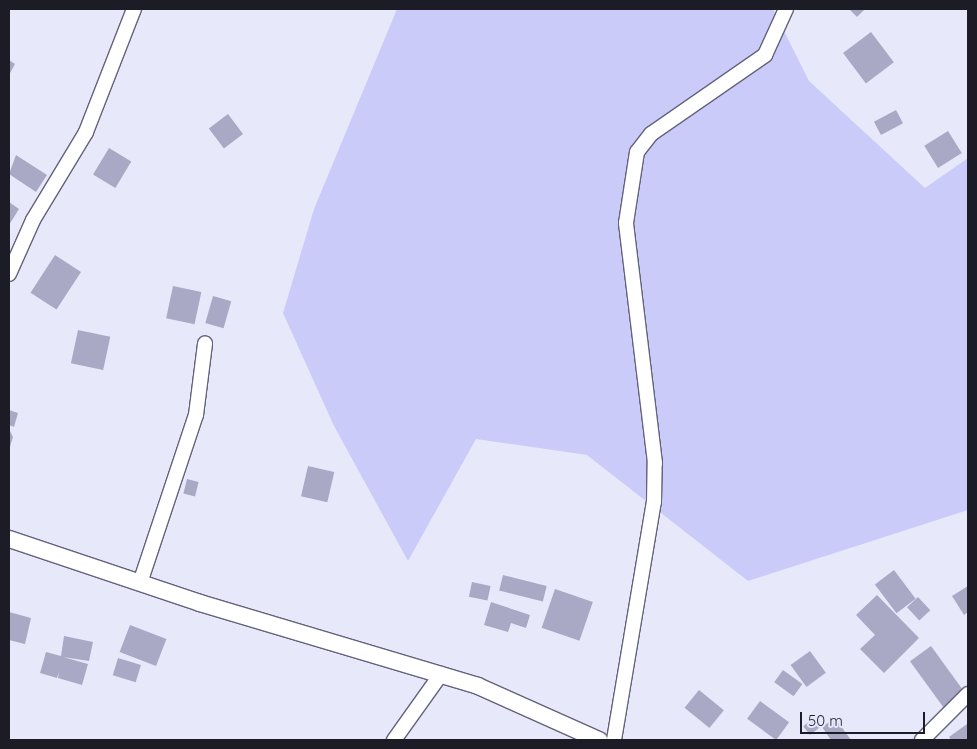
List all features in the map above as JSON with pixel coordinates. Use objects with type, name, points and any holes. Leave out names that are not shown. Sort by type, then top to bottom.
[{"type":"street","points":[[9,274],[33,220],[86,132],[134,9]]},
{"type":"street","points":[[614,740],[654,502],[655,463],[626,223],[637,152],[651,134],[765,55],[786,9]]},
{"type":"street","points":[[140,583],[196,415],[204,344]]},
{"type":"street","points":[[9,539],[140,583],[441,674],[531,707],[599,740]]},
{"type":"street","points":[[394,740],[441,674]]},
{"type":"street","points":[[922,740],[968,694]]},
{"type":"shaded area","points":[[397,9],[773,9],[809,81],[925,188],[968,158],[968,510],[748,581],[587,455],[476,439],[408,561],[334,426],[283,313],[314,209]]},
{"type":"building","points":[[849,9],[865,9],[857,17]]},
{"type":"building","points":[[871,32],[894,62],[866,83],[843,53]]},
{"type":"building","points":[[9,60],[15,64],[9,75]]},
{"type":"building","points":[[896,110],[903,123],[881,135],[874,122]]},
{"type":"building","points":[[228,114],[243,134],[224,148],[209,128]]},
{"type":"building","points":[[948,131],[962,153],[938,168],[924,146]]},
{"type":"building","points":[[109,148],[131,161],[115,188],[93,175]]},
{"type":"building","points":[[16,155],[47,175],[36,192],[9,174]]},
{"type":"building","points":[[9,202],[19,209],[9,225]]},
{"type":"building","points":[[55,255],[81,272],[56,310],[30,293]]},
{"type":"building","points":[[173,286],[201,292],[195,324],[166,318]]},
{"type":"building","points":[[213,296],[231,301],[224,328],[205,323]]},
{"type":"building","points":[[78,330],[110,337],[103,370],[71,363]]},
{"type":"building","points":[[9,410],[18,413],[14,427],[9,425]]},
{"type":"building","points":[[9,429],[13,437],[9,450]]},
{"type":"building","points":[[308,466],[334,472],[327,502],[301,496]]},
{"type":"building","points":[[187,479],[199,482],[195,496],[183,494]]},
{"type":"building","points":[[894,570],[916,599],[896,613],[875,584]]},
{"type":"building","points":[[503,575],[547,586],[543,601],[499,591]]},
{"type":"building","points":[[472,582],[491,586],[487,601],[469,597]]},
{"type":"building","points":[[968,586],[968,612],[964,615],[952,596]]},
{"type":"building","points":[[555,589],[593,602],[579,641],[542,628]]},
{"type":"building","points":[[877,595],[919,638],[884,673],[860,649],[875,635],[856,615]]},
{"type":"building","points":[[918,597],[930,610],[919,620],[907,607]]},
{"type":"building","points":[[491,602],[530,615],[526,628],[511,623],[508,632],[484,625]]},
{"type":"building","points":[[9,612],[31,618],[25,644],[9,640]]},
{"type":"building","points":[[130,625],[166,639],[156,666],[120,652]]},
{"type":"building","points":[[64,636],[93,642],[89,661],[63,657],[88,664],[82,685],[58,678],[59,672],[57,678],[40,673],[46,652],[61,656]]},
{"type":"building","points":[[931,646],[966,694],[945,709],[910,661]]},
{"type":"building","points":[[810,651],[826,673],[806,687],[791,665]]},
{"type":"building","points":[[118,658],[141,665],[136,682],[113,675]]},
{"type":"building","points":[[783,670],[802,684],[794,696],[774,682]]},
{"type":"building","points":[[699,690],[724,710],[709,728],[685,708]]},
{"type":"building","points":[[760,701],[789,722],[776,740],[747,719]]},
{"type":"building","points":[[815,717],[822,726],[810,735],[803,726]]},
{"type":"building","points":[[835,718],[851,740],[831,740],[822,727]]},
{"type":"building","points":[[967,724],[968,740],[951,740],[949,737]]}]
